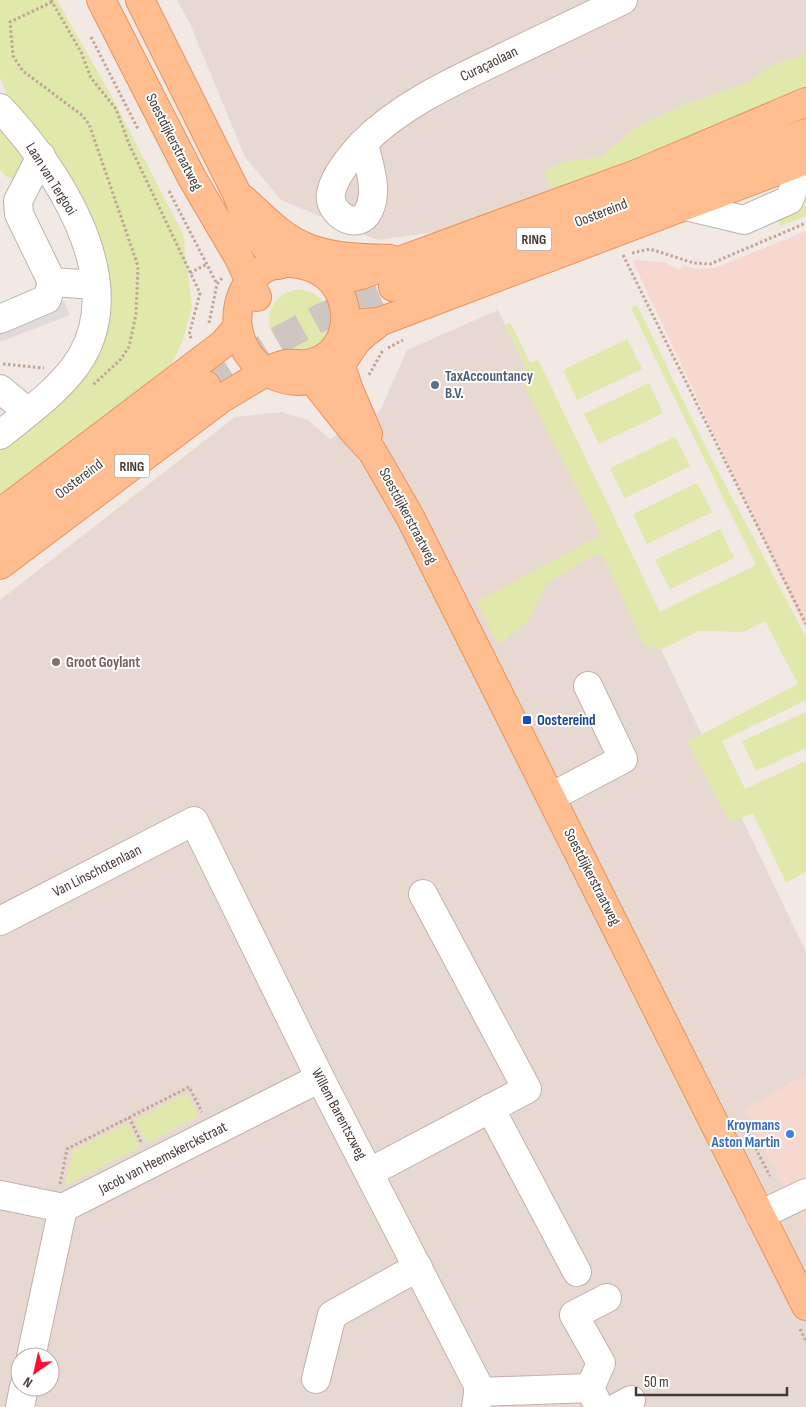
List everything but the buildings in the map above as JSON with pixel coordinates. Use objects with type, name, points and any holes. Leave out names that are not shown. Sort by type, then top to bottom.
[{"type":"main road","name":"Soestdijkerstraatweg","points":[[101,0],[192,178],[239,258],[250,282]]},
{"type":"main road","points":[[140,0],[237,194],[247,222],[279,265]]},
{"type":"main road","name":"RING","points":[[333,282],[361,275],[399,259],[639,173],[806,102]]},
{"type":"main road","name":"Oostereind","points":[[393,287],[541,236],[806,133]]},
{"type":"main road","name":"RING","points":[[344,347],[380,322],[805,160]]},
{"type":"main road","points":[[237,194],[280,232],[302,246],[352,257],[399,259]]},
{"type":"main road","points":[[250,282],[258,299],[254,324],[258,340],[269,354],[277,368],[285,380],[312,379],[344,347],[345,306],[333,282],[322,272],[294,263],[279,265],[266,270],[250,282],[242,295],[238,309],[237,328],[248,355],[277,368],[312,363],[344,347]]},
{"type":"main road","points":[[0,513],[222,344],[237,328]]},
{"type":"main road","name":"Soestdijkerstraatweg","points":[[344,347],[349,390],[367,427],[372,451]]},
{"type":"main road","name":"RING","points":[[0,565],[222,398],[277,368]]},
{"type":"main road","name":"Soestdijkerstraatweg","points":[[312,379],[354,432],[372,451],[410,517],[806,1306]]},
{"type":"main road","name":"Oostereind","points":[[0,538],[206,385]]},
{"type":"street","name":"Curaçaolaan","points":[[364,143],[402,110],[456,80],[623,0]]},
{"type":"street","name":"Laan van Tergooi","points":[[0,108],[40,156],[73,209],[87,247],[96,285],[92,329],[82,356],[58,385],[0,436]]},
{"type":"street","points":[[0,319],[47,299],[52,282],[19,214],[18,202],[40,156]]},
{"type":"street","points":[[52,282],[96,285]]},
{"type":"street","points":[[0,389],[28,412]]},
{"type":"street","points":[[551,797],[623,759],[588,686]]},
{"type":"street","name":"Van Linschotenlaan","points":[[0,920],[194,821]]},
{"type":"street","name":"Willem Barentszweg","points":[[194,821],[320,1078],[479,1387],[477,1399]]},
{"type":"street","points":[[370,1172],[527,1089],[423,894]]},
{"type":"street","name":"Jacob van Heemskerckstraat","points":[[63,1208],[320,1078]]},
{"type":"street","points":[[490,1108],[577,1272]]},
{"type":"street","points":[[760,1215],[806,1193]]},
{"type":"street","points":[[0,1195],[63,1208],[33,1347]]},
{"type":"street","points":[[316,1379],[332,1315],[418,1267]]},
{"type":"street","points":[[477,1399],[594,1398],[601,1363],[574,1315],[607,1298]]},
{"type":"path","points":[[51,0],[81,52],[91,78],[116,109],[129,144],[200,293],[189,335],[195,343]]},
{"type":"path","points":[[614,258],[650,249],[694,263],[710,264],[806,223]]},
{"type":"path","points":[[623,255],[806,624]]},
{"type":"path","points":[[190,273],[208,264]]},
{"type":"path","points":[[366,380],[383,350],[409,338]]},
{"type":"path","points":[[63,1208],[58,1194],[67,1148],[190,1087],[212,1133]]},
{"type":"shaded area","points":[[177,0],[806,0],[806,91],[452,230],[377,240],[281,200],[245,157],[190,24]]},
{"type":"shaded area","points":[[806,231],[806,630],[633,260],[663,262],[680,270],[683,265],[695,269],[715,268]]},
{"type":"shaded area","points":[[64,301],[70,315],[0,342],[0,328]]},
{"type":"shaded area","points":[[498,310],[806,952],[806,1407],[0,1407],[0,600],[235,417],[282,412],[308,420],[330,439],[380,411],[407,350]]},
{"type":"shaded area","points":[[806,1074],[806,1226],[743,1110]]},
{"type":"green space","points":[[0,0],[57,0],[112,97],[183,234],[192,307],[183,340],[163,381],[0,506],[0,449],[64,392],[106,287],[11,104],[0,78]]},
{"type":"green space","points":[[806,54],[806,93],[720,130],[555,191],[548,182],[545,171],[563,162],[601,157],[635,128],[683,105],[747,83],[775,64]]},
{"type":"green space","points":[[0,122],[31,158],[17,178],[8,178],[0,170]]},
{"type":"green space","points":[[806,204],[806,216],[781,226],[778,220],[789,211]]},
{"type":"green space","points":[[293,290],[305,290],[316,295],[324,303],[329,314],[327,332],[316,345],[305,350],[293,350],[282,345],[274,337],[269,326],[269,314],[274,303],[282,295]]},
{"type":"green space","points":[[637,305],[711,458],[806,637],[806,700],[722,741],[745,789],[806,761],[806,872],[786,883],[753,813],[730,822],[687,742],[798,684],[765,621],[744,632],[698,631],[662,649],[645,646],[603,556],[595,555],[547,583],[528,622],[498,644],[477,602],[601,535],[519,375],[526,368],[505,325],[510,322],[530,363],[538,360],[660,612],[756,565],[631,308]]},
{"type":"green space","points":[[627,339],[642,369],[577,400],[563,370]]},
{"type":"green space","points":[[649,383],[663,413],[599,444],[584,414]]},
{"type":"green space","points":[[675,437],[690,466],[625,498],[610,468]]},
{"type":"green space","points":[[697,483],[712,512],[647,544],[633,514]]},
{"type":"green space","points":[[720,529],[734,558],[670,589],[655,560]]},
{"type":"green space","points":[[806,712],[806,748],[756,771],[742,741]]},
{"type":"green space","points":[[187,1093],[199,1116],[147,1143],[135,1120]]},
{"type":"green space","points":[[128,1123],[140,1147],[65,1186],[72,1151]]},
{"type":"tunnel","points":[[206,385],[275,342],[320,318],[393,287]]},
{"type":"place","name":"TaxAccountancy B.V.","points":[[435,385]]},
{"type":"place","name":"Groot Goylant","points":[[56,662]]},
{"type":"place","name":"Oostereind","points":[[527,720]]},
{"type":"place","name":"Kroymans Aston Martin","points":[[790,1134]]}]
